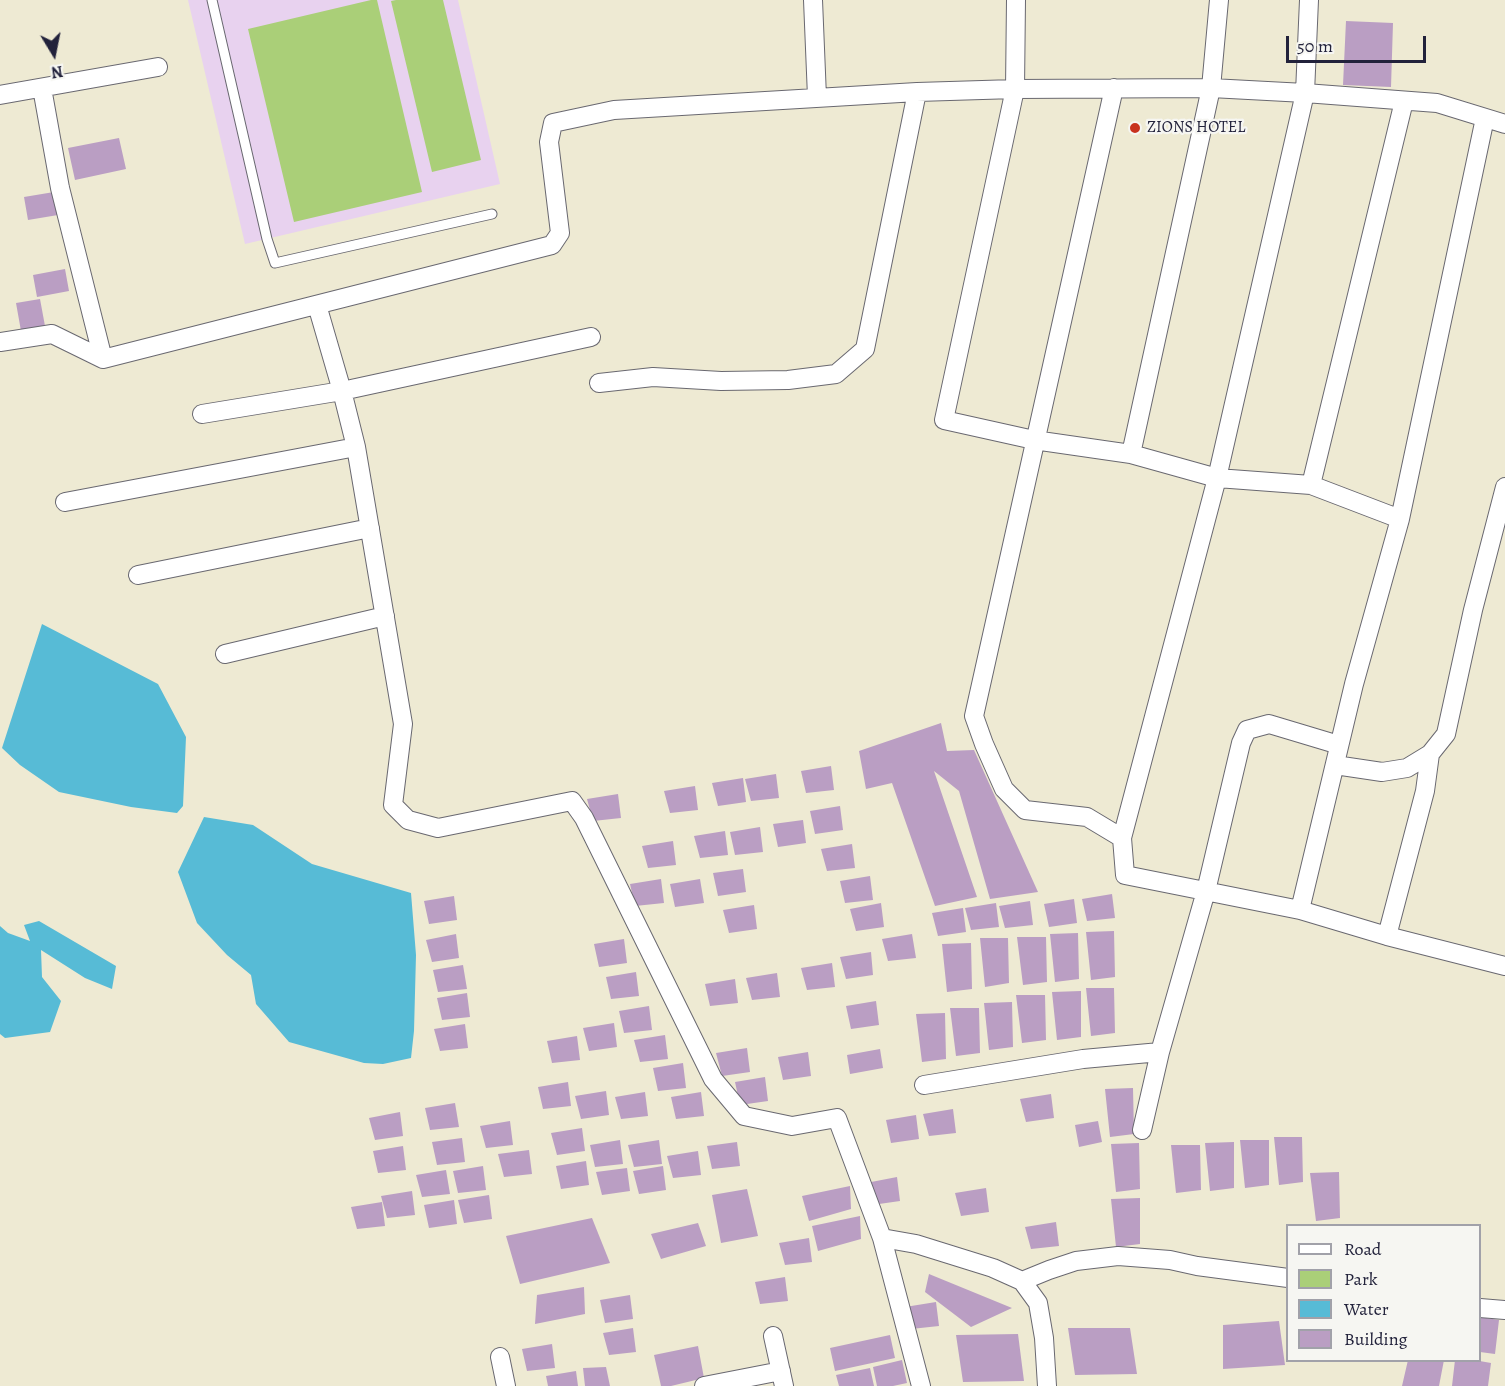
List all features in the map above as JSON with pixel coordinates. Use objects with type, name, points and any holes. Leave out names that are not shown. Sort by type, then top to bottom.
[{"type":"street","points":[[813,0],[817,97]]},
{"type":"street","points":[[1016,0],[1015,89],[944,420],[1034,440],[1131,454],[1217,478],[1311,485],[1400,519]]},
{"type":"street","points":[[1131,454],[1211,88],[1219,0]]},
{"type":"street","points":[[1309,0],[1305,93],[1217,478],[1122,838],[1125,874],[1300,910],[1387,936],[1505,966]]},
{"type":"street","points":[[0,95],[158,67]]},
{"type":"street","points":[[42,88],[60,188],[103,359]]},
{"type":"street","points":[[1114,88],[974,716],[1004,789],[1025,810],[1087,817],[1122,838]]},
{"type":"street","points":[[0,342],[52,334],[103,359],[552,246],[560,234],[549,142],[553,123],[615,110],[918,92],[1211,88],[1437,103],[1505,124]]},
{"type":"street","points":[[598,383],[653,377],[721,381],[798,379],[836,374],[865,349],[918,92]]},
{"type":"street","points":[[1311,485],[1404,101]]},
{"type":"street","points":[[1300,910],[1354,684],[1400,519],[1485,118]]},
{"type":"street","points":[[317,305],[356,447],[403,724],[393,805],[408,820],[438,828],[572,801],[584,818],[713,1079],[744,1116],[792,1126],[837,1118],[882,1238],[921,1386]]},
{"type":"street","points":[[202,414],[342,391],[591,337]]},
{"type":"street","points":[[64,502],[356,447]]},
{"type":"street","points":[[1335,765],[1382,772],[1407,768],[1430,754],[1446,734],[1473,610],[1505,486]]},
{"type":"street","points":[[138,575],[370,528]]},
{"type":"street","points":[[225,654],[385,616]]},
{"type":"street","points":[[1142,1130],[1160,1052],[1206,891],[1241,743],[1247,730],[1269,724],[1339,745]]},
{"type":"street","points":[[1387,936],[1425,791],[1430,754]]},
{"type":"street","points":[[924,1085],[1083,1059],[1160,1052]]},
{"type":"street","points":[[882,1238],[916,1244],[982,1265],[1022,1281],[1038,1303],[1044,1338],[1047,1386]]},
{"type":"street","points":[[1022,1281],[1076,1261],[1118,1256],[1170,1260],[1197,1266],[1286,1278]]},
{"type":"street","points":[[1481,1308],[1505,1310]]},
{"type":"street","points":[[704,1386],[782,1378],[773,1336]]},
{"type":"street","points":[[500,1357],[506,1386]]},
{"type":"lane","points":[[212,0],[267,239],[275,263],[492,214]]},
{"type":"shaded area","points":[[188,0],[458,0],[500,184],[245,244]]},
{"type":"green space","points":[[377,0],[422,192],[294,222],[248,29]]},
{"type":"green space","points":[[443,0],[481,160],[432,172],[391,1]]},
{"type":"water","points":[[42,624],[158,684],[186,737],[183,806],[177,813],[131,807],[59,792],[20,765],[2,748]]},
{"type":"water","points":[[204,817],[253,825],[312,864],[411,893],[416,955],[411,1058],[383,1064],[364,1063],[289,1042],[256,1004],[251,975],[227,955],[197,923],[178,872]]},
{"type":"water","points":[[39,921],[116,966],[112,989],[85,978],[41,950],[42,977],[61,1001],[50,1032],[5,1038],[0,1034],[0,926],[8,933],[30,941],[24,925]]},
{"type":"building","points":[[1346,21],[1393,23],[1391,87],[1343,85]]},
{"type":"building","points":[[119,138],[126,169],[75,180],[68,148]]},
{"type":"building","points":[[54,192],[58,215],[28,220],[24,197]]},
{"type":"building","points":[[65,269],[69,291],[37,297],[33,275]]},
{"type":"building","points":[[40,299],[45,326],[21,331],[16,303]]},
{"type":"building","points":[[941,723],[947,751],[974,750],[1038,892],[990,899],[959,791],[934,771],[977,897],[935,906],[892,783],[866,789],[859,751]]},
{"type":"building","points":[[831,766],[834,790],[806,793],[801,771]]},
{"type":"building","points":[[776,774],[779,798],[751,801],[745,779]]},
{"type":"building","points":[[743,778],[746,802],[718,806],[712,783]]},
{"type":"building","points":[[695,786],[698,810],[670,813],[664,791]]},
{"type":"building","points":[[618,794],[621,818],[593,821],[587,799]]},
{"type":"building","points":[[840,806],[843,830],[815,834],[810,811]]},
{"type":"building","points":[[803,820],[806,843],[778,847],[773,824]]},
{"type":"building","points":[[760,827],[763,852],[735,855],[730,832]]},
{"type":"building","points":[[725,831],[728,855],[700,858],[694,836]]},
{"type":"building","points":[[673,841],[676,865],[648,868],[642,846]]},
{"type":"building","points":[[852,844],[855,868],[827,871],[821,849]]},
{"type":"building","points":[[743,869],[746,892],[718,896],[713,873]]},
{"type":"building","points":[[870,876],[873,900],[845,903],[840,881]]},
{"type":"building","points":[[661,879],[664,903],[635,906],[630,884]]},
{"type":"building","points":[[700,879],[704,903],[675,907],[670,884]]},
{"type":"building","points":[[1112,894],[1115,918],[1087,921],[1082,899]]},
{"type":"building","points":[[454,896],[457,920],[429,924],[424,901]]},
{"type":"building","points":[[1074,899],[1077,923],[1049,927],[1044,904]]},
{"type":"building","points":[[1030,901],[1033,925],[1005,928],[999,906]]},
{"type":"building","points":[[881,903],[884,927],[856,931],[850,909]]},
{"type":"building","points":[[996,903],[999,927],[971,930],[965,908]]},
{"type":"building","points":[[754,905],[757,929],[729,933],[723,910]]},
{"type":"building","points":[[963,908],[966,932],[938,936],[932,913]]},
{"type":"building","points":[[1114,931],[1115,977],[1091,980],[1086,932]]},
{"type":"building","points":[[1078,933],[1079,979],[1055,982],[1050,934]]},
{"type":"building","points":[[456,934],[459,958],[432,962],[426,940]]},
{"type":"building","points":[[912,934],[916,958],[888,961],[882,939]]},
{"type":"building","points":[[1017,937],[1046,937],[1047,982],[1023,985]]},
{"type":"building","points":[[980,938],[1008,938],[1009,983],[985,987]]},
{"type":"building","points":[[624,939],[627,963],[599,967],[594,944]]},
{"type":"building","points":[[971,943],[972,989],[947,992],[942,944]]},
{"type":"building","points":[[871,952],[873,975],[846,979],[840,957]]},
{"type":"building","points":[[832,963],[835,987],[807,990],[801,968]]},
{"type":"building","points":[[463,965],[467,989],[438,992],[433,970]]},
{"type":"building","points":[[636,972],[639,996],[611,999],[606,977]]},
{"type":"building","points":[[777,973],[780,997],[752,1000],[746,978]]},
{"type":"building","points":[[735,979],[738,1003],[710,1006],[705,984]]},
{"type":"building","points":[[1086,988],[1114,988],[1115,1033],[1091,1036]]},
{"type":"building","points":[[1081,991],[1081,1037],[1057,1040],[1052,992]]},
{"type":"building","points":[[467,993],[470,1017],[442,1020],[437,998]]},
{"type":"building","points":[[1016,995],[1045,995],[1046,1040],[1022,1043]]},
{"type":"building","points":[[876,1001],[879,1025],[851,1029],[846,1006]]},
{"type":"building","points":[[1012,1002],[1013,1047],[989,1050],[984,1003]]},
{"type":"building","points":[[649,1006],[652,1030],[624,1033],[619,1011]]},
{"type":"building","points":[[950,1008],[979,1008],[980,1053],[956,1056]]},
{"type":"building","points":[[945,1013],[946,1059],[922,1062],[916,1014]]},
{"type":"building","points":[[614,1023],[617,1047],[589,1051],[583,1028]]},
{"type":"building","points":[[465,1024],[468,1048],[440,1051],[434,1029]]},
{"type":"building","points":[[665,1035],[668,1059],[640,1062],[634,1040]]},
{"type":"building","points":[[577,1036],[580,1060],[552,1063],[547,1041]]},
{"type":"building","points":[[747,1048],[750,1072],[722,1076],[716,1053]]},
{"type":"building","points":[[880,1049],[883,1068],[850,1074],[847,1055]]},
{"type":"building","points":[[808,1052],[811,1076],[783,1080],[778,1057]]},
{"type":"building","points":[[683,1063],[686,1088],[658,1091],[653,1068]]},
{"type":"building","points":[[765,1077],[768,1101],[740,1105],[735,1082]]},
{"type":"building","points":[[568,1082],[571,1106],[543,1109],[538,1087]]},
{"type":"building","points":[[1133,1088],[1134,1134],[1110,1137],[1105,1089]]},
{"type":"building","points":[[606,1091],[609,1115],[581,1119],[575,1096]]},
{"type":"building","points":[[645,1092],[648,1116],[621,1119],[615,1097]]},
{"type":"building","points":[[701,1092],[704,1116],[676,1119],[671,1097]]},
{"type":"building","points":[[1051,1094],[1054,1118],[1026,1122],[1020,1099]]},
{"type":"building","points":[[455,1103],[459,1127],[430,1130],[425,1108]]},
{"type":"building","points":[[953,1109],[956,1133],[929,1136],[923,1114]]},
{"type":"building","points":[[400,1112],[403,1136],[375,1140],[369,1118]]},
{"type":"building","points":[[916,1115],[919,1139],[891,1143],[886,1120]]},
{"type":"building","points":[[510,1121],[513,1145],[486,1148],[480,1126]]},
{"type":"building","points":[[1098,1121],[1102,1142],[1079,1147],[1075,1125]]},
{"type":"building","points":[[582,1128],[585,1151],[557,1155],[551,1133]]},
{"type":"building","points":[[1274,1137],[1302,1137],[1303,1182],[1279,1185]]},
{"type":"building","points":[[462,1138],[465,1162],[437,1165],[432,1142]]},
{"type":"building","points":[[620,1140],[623,1164],[595,1167],[590,1145]]},
{"type":"building","points":[[659,1140],[662,1164],[634,1167],[628,1145]]},
{"type":"building","points":[[1240,1140],[1269,1140],[1269,1185],[1245,1188]]},
{"type":"building","points":[[737,1142],[740,1166],[712,1169],[707,1146]]},
{"type":"building","points":[[1234,1142],[1234,1188],[1210,1191],[1205,1143]]},
{"type":"building","points":[[1139,1143],[1140,1189],[1116,1192],[1111,1144]]},
{"type":"building","points":[[1171,1145],[1200,1145],[1201,1190],[1176,1193]]},
{"type":"building","points":[[403,1146],[406,1170],[378,1173],[373,1151]]},
{"type":"building","points":[[529,1150],[532,1174],[504,1177],[498,1154]]},
{"type":"building","points":[[698,1151],[701,1175],[673,1178],[667,1156]]},
{"type":"building","points":[[586,1161],[589,1185],[561,1189],[556,1166]]},
{"type":"building","points":[[483,1166],[486,1190],[458,1193],[453,1171]]},
{"type":"building","points":[[663,1166],[666,1190],[639,1194],[633,1171]]},
{"type":"building","points":[[627,1168],[630,1191],[602,1195],[596,1172]]},
{"type":"building","points":[[446,1170],[450,1194],[422,1197],[416,1175]]},
{"type":"building","points":[[1339,1172],[1340,1218],[1316,1221],[1310,1173]]},
{"type":"building","points":[[897,1177],[900,1201],[872,1205],[866,1183]]},
{"type":"building","points":[[850,1186],[851,1209],[809,1221],[802,1196]]},
{"type":"building","points":[[986,1188],[989,1212],[961,1216],[955,1193]]},
{"type":"building","points":[[747,1189],[758,1236],[721,1243],[712,1195]]},
{"type":"building","points":[[412,1191],[415,1215],[387,1218],[381,1196]]},
{"type":"building","points":[[489,1195],[492,1219],[464,1223],[458,1200]]},
{"type":"building","points":[[1140,1198],[1140,1244],[1116,1247],[1111,1199]]},
{"type":"building","points":[[454,1200],[457,1224],[429,1228],[424,1205]]},
{"type":"building","points":[[382,1202],[385,1226],[357,1229],[351,1207]]},
{"type":"building","points":[[860,1216],[861,1239],[818,1251],[812,1226]]},
{"type":"building","points":[[592,1218],[610,1263],[520,1284],[506,1236]]},
{"type":"building","points":[[1056,1222],[1059,1246],[1031,1249],[1025,1227]]},
{"type":"building","points":[[698,1223],[706,1246],[661,1259],[651,1234]]},
{"type":"building","points":[[809,1238],[812,1262],[785,1265],[779,1243]]},
{"type":"building","points":[[929,1274],[1012,1308],[971,1327],[925,1292]]},
{"type":"building","points":[[785,1277],[788,1301],[760,1304],[755,1282]]},
{"type":"building","points":[[584,1287],[585,1314],[535,1324],[537,1295]]},
{"type":"building","points":[[630,1295],[633,1319],[605,1323],[600,1300]]},
{"type":"building","points":[[936,1302],[939,1326],[911,1329],[905,1307]]},
{"type":"building","points":[[1481,1317],[1499,1320],[1495,1354],[1481,1352]]},
{"type":"building","points":[[1279,1321],[1285,1365],[1223,1369],[1223,1325]]},
{"type":"building","points":[[633,1328],[636,1352],[609,1355],[603,1333]]},
{"type":"building","points":[[1068,1328],[1130,1328],[1137,1374],[1075,1375]]},
{"type":"building","points":[[1018,1334],[1024,1381],[963,1382],[956,1335]]},
{"type":"building","points":[[890,1335],[895,1358],[835,1371],[830,1348]]},
{"type":"building","points":[[552,1344],[555,1368],[527,1371],[522,1349]]},
{"type":"building","points":[[698,1346],[704,1378],[671,1386],[661,1386],[654,1355]]},
{"type":"building","points":[[902,1360],[907,1383],[877,1386],[873,1367]]},
{"type":"building","points":[[1408,1362],[1444,1362],[1439,1386],[1402,1386]]},
{"type":"building","points":[[1455,1362],[1491,1363],[1488,1386],[1452,1386]]},
{"type":"building","points":[[606,1367],[610,1386],[585,1386],[583,1368]]},
{"type":"building","points":[[870,1368],[874,1386],[839,1386],[836,1375]]},
{"type":"building","points":[[576,1371],[578,1386],[548,1386],[546,1376]]},
{"type":"place","name":"ZIONS HOTEL","points":[[1135,128]]}]
